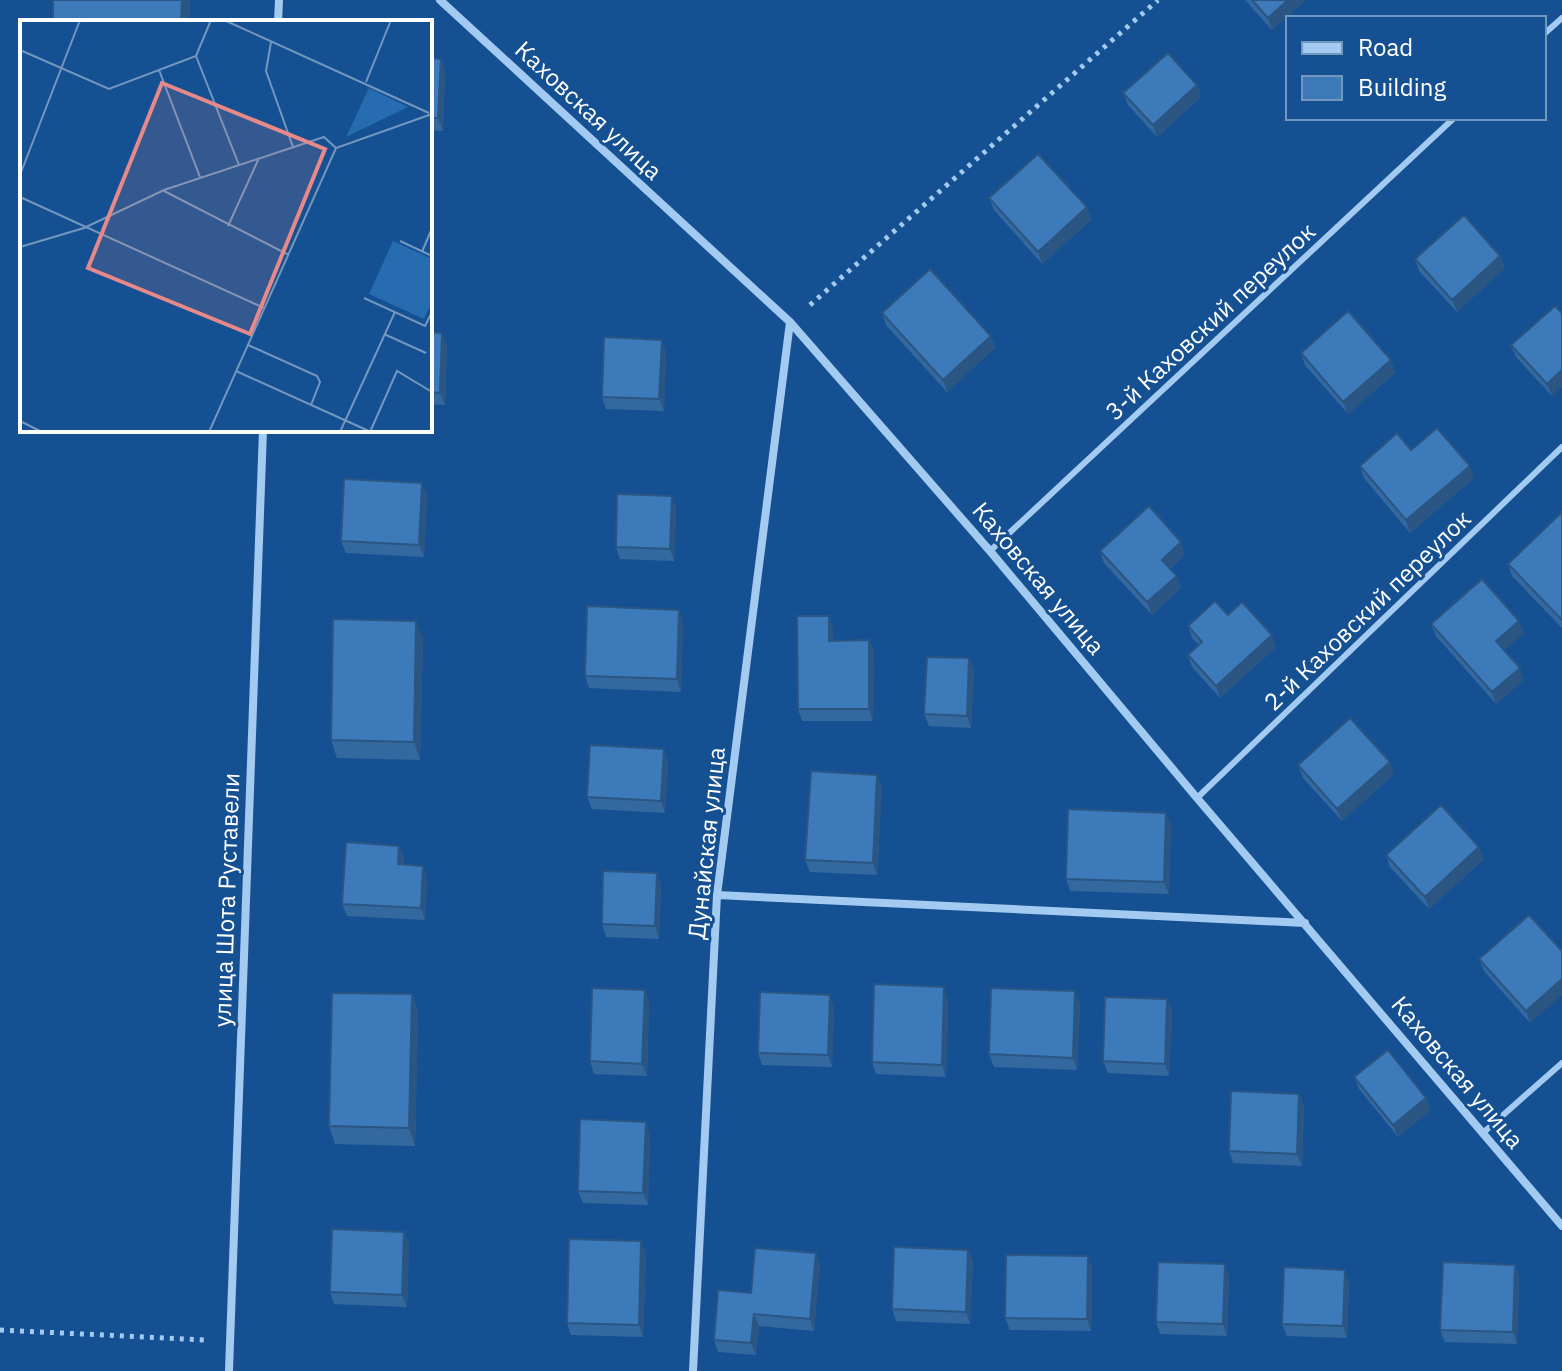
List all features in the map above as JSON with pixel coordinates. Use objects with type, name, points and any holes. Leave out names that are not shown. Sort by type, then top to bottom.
[{"type":"street","points":[[278,20],[279,0]]},
{"type":"street","name":"Каховская улица","points":[[440,0],[790,322],[990,551],[1562,1226]]},
{"type":"street","name":"Дунайская улица","points":[[693,1371],[717,895],[790,322]]},
{"type":"street","name":"улица Шота Руставели","points":[[229,1371],[263,432]]},
{"type":"street","points":[[717,895],[1305,923]]},
{"type":"lane","points":[[1546,32],[1562,18]]},
{"type":"lane","name":"3-й Каховский переулок","points":[[990,551],[1452,120]]},
{"type":"lane","name":"2-й Каховский переулок","points":[[1197,798],[1562,447]]},
{"type":"lane","points":[[1484,1132],[1562,1063]]},
{"type":"path","points":[[790,322],[1158,0]]},
{"type":"path","points":[[0,1330],[231,1341]]},
{"type":"building","points":[[53,0],[182,0],[181,20],[53,20]]},
{"type":"building","points":[[1252,0],[1288,0],[1268,18]]},
{"type":"building","points":[[1168,53],[1197,85],[1153,125],[1123,93]]},
{"type":"building","points":[[432,58],[441,59],[438,118],[432,118]]},
{"type":"building","points":[[1038,154],[1087,207],[1038,252],[989,198]]},
{"type":"building","points":[[1464,215],[1500,256],[1452,300],[1415,259]]},
{"type":"building","points":[[930,269],[991,336],[943,380],[882,313]]},
{"type":"building","points":[[1555,306],[1562,313],[1562,370],[1547,384],[1511,345]]},
{"type":"building","points":[[1348,311],[1391,360],[1343,402],[1301,353]]},
{"type":"building","points":[[432,332],[442,333],[440,393],[432,392]]},
{"type":"building","points":[[604,337],[662,340],[659,399],[602,397]]},
{"type":"building","points":[[1437,428],[1470,466],[1406,520],[1360,466],[1397,433],[1411,450]]},
{"type":"building","points":[[344,479],[422,483],[419,545],[341,541]]},
{"type":"building","points":[[617,494],[672,496],[670,549],[616,547]]},
{"type":"building","points":[[1149,506],[1181,542],[1162,560],[1177,576],[1147,602],[1100,551]]},
{"type":"building","points":[[1562,512],[1562,620],[1508,564]]},
{"type":"building","points":[[1482,579],[1519,621],[1496,641],[1520,668],[1492,692],[1431,624]]},
{"type":"building","points":[[1215,601],[1228,615],[1242,602],[1272,635],[1216,686],[1188,655],[1202,642],[1188,626]]},
{"type":"building","points":[[587,606],[679,610],[677,679],[585,676]]},
{"type":"building","points":[[797,616],[829,616],[829,641],[869,640],[869,709],[798,709]]},
{"type":"building","points":[[333,619],[416,621],[414,742],[331,740]]},
{"type":"building","points":[[927,657],[969,658],[967,716],[924,714]]},
{"type":"building","points":[[1350,718],[1390,762],[1337,809],[1298,765]]},
{"type":"building","points":[[590,745],[664,749],[661,801],[587,797]]},
{"type":"building","points":[[811,771],[877,775],[873,863],[805,860]]},
{"type":"building","points":[[1441,805],[1479,847],[1425,897],[1386,855]]},
{"type":"building","points":[[1068,809],[1166,813],[1164,882],[1066,879]]},
{"type":"building","points":[[346,842],[399,846],[398,864],[423,866],[421,908],[342,904]]},
{"type":"building","points":[[603,871],[657,873],[655,926],[602,924]]},
{"type":"building","points":[[1529,915],[1562,951],[1562,979],[1526,1011],[1479,959]]},
{"type":"building","points":[[874,984],[944,987],[942,1065],[872,1062]]},
{"type":"building","points":[[592,988],[645,990],[642,1064],[590,1061]]},
{"type":"building","points":[[991,988],[1075,991],[1073,1058],[989,1054]]},
{"type":"building","points":[[760,992],[830,995],[828,1055],[758,1053]]},
{"type":"building","points":[[332,993],[412,994],[409,1128],[329,1126]]},
{"type":"building","points":[[1105,997],[1167,999],[1165,1064],[1103,1061]]},
{"type":"building","points":[[1388,1050],[1426,1098],[1393,1125],[1354,1077]]},
{"type":"building","points":[[1231,1091],[1299,1094],[1297,1154],[1229,1151]]},
{"type":"building","points":[[580,1119],[646,1122],[643,1193],[578,1191]]},
{"type":"building","points":[[332,1229],[404,1232],[402,1295],[330,1292]]},
{"type":"building","points":[[569,1239],[641,1241],[639,1325],[567,1323]]},
{"type":"building","points":[[894,1247],[968,1250],[966,1312],[892,1309]]},
{"type":"building","points":[[755,1248],[816,1253],[810,1319],[754,1314],[751,1343],[714,1340],[718,1290],[751,1293]]},
{"type":"building","points":[[1006,1255],[1088,1256],[1087,1319],[1005,1318]]},
{"type":"building","points":[[1158,1262],[1225,1264],[1223,1324],[1156,1322]]},
{"type":"building","points":[[1443,1262],[1515,1265],[1513,1332],[1440,1330]]},
{"type":"building","points":[[1284,1267],[1345,1270],[1343,1326],[1282,1324]]}]
